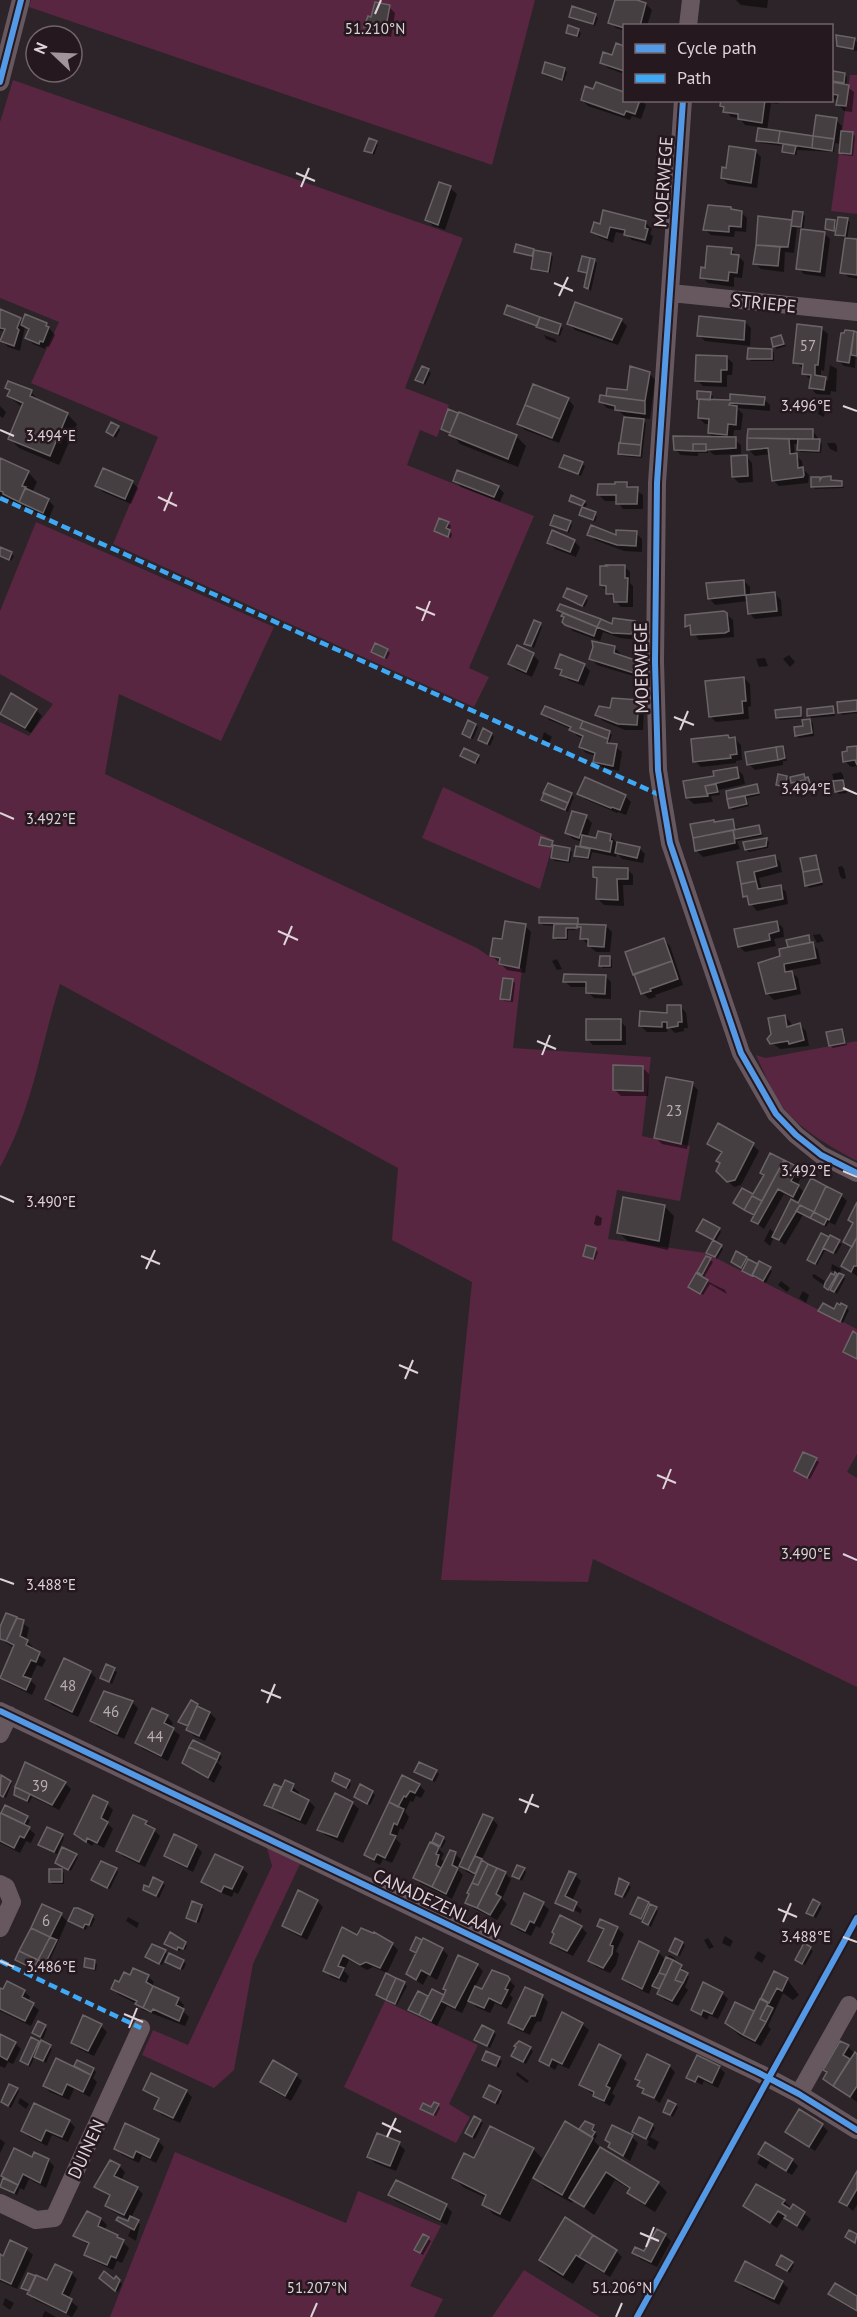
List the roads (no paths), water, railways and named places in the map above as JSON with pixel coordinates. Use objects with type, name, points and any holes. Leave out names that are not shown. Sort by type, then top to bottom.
[{"type":"street","points":[[0,82],[21,0]]},
{"type":"street","points":[[688,24],[691,0]]},
{"type":"street","name":"MOERWEGE","points":[[683,102],[657,483],[655,662],[658,771],[670,843],[741,1053],[776,1114],[796,1136],[821,1155],[857,1173]]},
{"type":"street","name":"STRIEPE","points":[[671,293],[857,312]]},
{"type":"street","points":[[0,1734],[4,1713]]},
{"type":"street","name":"CANADEZENLAAN","points":[[4,1713],[759,2073],[799,2094],[857,2130]]},
{"type":"street","points":[[0,1884],[6,1887],[12,1902],[0,1928]]},
{"type":"street","points":[[799,2094],[849,2005]]},
{"type":"street","name":"DUINEN","points":[[0,2203],[36,2220],[54,2218],[141,2028]]},
{"type":"railway","points":[[637,2317],[857,1918]]}]
